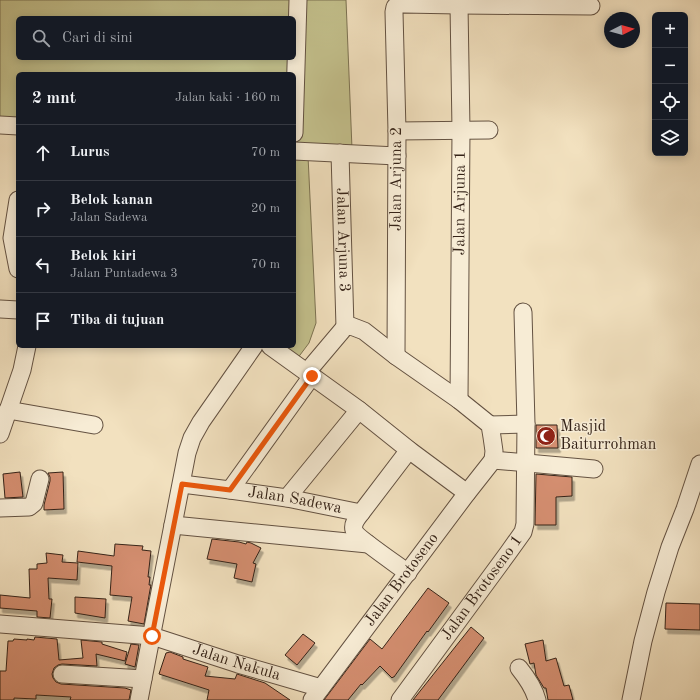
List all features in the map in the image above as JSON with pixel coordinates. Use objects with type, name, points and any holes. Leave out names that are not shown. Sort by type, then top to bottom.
[{"type":"street","points":[[296,72],[298,0]]},
{"type":"street","name":"Jalan Arjuna 2","points":[[396,356],[397,131],[394,12],[395,7],[398,4],[459,5]]},
{"type":"street","points":[[459,5],[591,6]]},
{"type":"street","name":"Jalan Arjuna 1","points":[[459,5],[461,130],[459,400]]},
{"type":"street","points":[[0,125],[16,126]]},
{"type":"street","points":[[397,131],[489,130]]},
{"type":"street","points":[[296,151],[397,156]]},
{"type":"street","name":"Jalan Arjuna 3","points":[[340,153],[345,328]]},
{"type":"street","points":[[16,210],[10,238],[16,261]]},
{"type":"street","points":[[0,310],[16,310]]},
{"type":"street","name":"Jalan Brotoseno 1","points":[[400,700],[523,532],[525,524],[526,424],[523,312]]},
{"type":"street","points":[[230,490],[310,374],[345,328],[351,326],[364,331],[396,356],[459,400],[490,425],[526,424]]},
{"type":"street","points":[[0,434],[22,370],[27,348]]},
{"type":"street","points":[[138,700],[192,438],[253,348]]},
{"type":"street","points":[[273,348],[359,410],[466,493]]},
{"type":"street","points":[[8,410],[94,425]]},
{"type":"street","points":[[287,498],[359,410]]},
{"type":"street","points":[[490,425],[494,451],[493,460],[594,469]]},
{"type":"street","points":[[408,573],[368,544],[354,530],[354,522],[409,450]]},
{"type":"street","name":"Jalan Brotoseno","points":[[314,697],[408,573],[466,493],[493,460]]},
{"type":"street","points":[[631,700],[643,641],[656,592],[670,547],[700,464]]},
{"type":"street","points":[[0,508],[29,507],[34,504],[40,479]]},
{"type":"street","name":"Jalan Sadewa","points":[[182,484],[287,498],[361,513]]},
{"type":"street","points":[[173,525],[368,544]]},
{"type":"street","name":"Jalan Nakula","points":[[0,624],[152,636],[238,664],[314,697]]},
{"type":"street","points":[[519,668],[535,692],[537,700]]},
{"type":"street","points":[[62,674],[143,679]]},
{"type":"shaded area","points":[[0,0],[346,0],[352,149],[296,144],[296,72],[16,72],[16,121],[0,119]]},
{"type":"shaded area","points":[[296,155],[308,156],[316,323],[309,343],[297,359],[282,348],[296,348]]},
{"type":"building","name":"Masjid Baiturrohman","points":[[536,425],[557,425],[558,448],[536,448]]},
{"type":"building","points":[[20,472],[23,497],[5,498],[3,474]]},
{"type":"building","points":[[63,472],[64,509],[44,510],[50,481],[48,473]]},
{"type":"building","points":[[536,474],[572,477],[572,496],[556,497],[556,525],[535,525]]},
{"type":"building","points":[[212,539],[246,544],[247,542],[261,548],[253,563],[256,564],[252,582],[234,578],[237,564],[207,559]]},
{"type":"building","points":[[115,544],[143,546],[142,550],[151,551],[148,577],[150,577],[149,585],[151,585],[144,624],[128,621],[132,597],[110,595],[112,566],[77,562],[78,551],[114,556]]},
{"type":"building","points":[[46,553],[63,555],[62,562],[78,563],[77,580],[48,578],[49,599],[52,599],[50,618],[37,617],[37,611],[0,608],[0,595],[30,598],[29,569],[37,569],[37,564],[47,563]]},
{"type":"building","points":[[428,588],[449,603],[394,677],[392,678],[380,666],[362,685],[361,684],[348,700],[324,700],[370,639],[382,649]]},
{"type":"building","points":[[75,597],[106,599],[105,618],[75,613]]},
{"type":"building","points":[[666,603],[700,604],[700,630],[665,629]]},
{"type":"building","points":[[471,627],[484,638],[438,700],[413,700]]},
{"type":"building","points":[[303,634],[315,643],[297,665],[285,655]]},
{"type":"building","points":[[35,637],[57,639],[59,660],[83,658],[81,640],[102,642],[102,644],[127,652],[125,661],[96,654],[97,666],[62,664],[54,668],[52,674],[56,682],[61,684],[125,688],[131,690],[129,700],[70,700],[71,697],[36,695],[36,699],[14,698],[14,700],[0,700],[0,671],[6,671],[8,641],[13,641],[14,639],[34,640]]},
{"type":"building","points":[[543,640],[546,661],[556,658],[564,686],[569,685],[573,700],[548,700],[546,688],[544,688],[536,675],[534,663],[530,664],[525,644]]},
{"type":"building","points":[[131,644],[139,645],[135,667],[125,664]]},
{"type":"building","points":[[170,652],[183,657],[183,659],[208,667],[205,676],[235,679],[237,674],[265,683],[290,700],[207,700],[209,690],[159,674],[166,653]]},
{"type":"place","name":"Masjid Baiturrohman","points":[[546,436]]},
{"type":"route","points":[[152,636],[182,484],[230,490],[312,376]]}]
